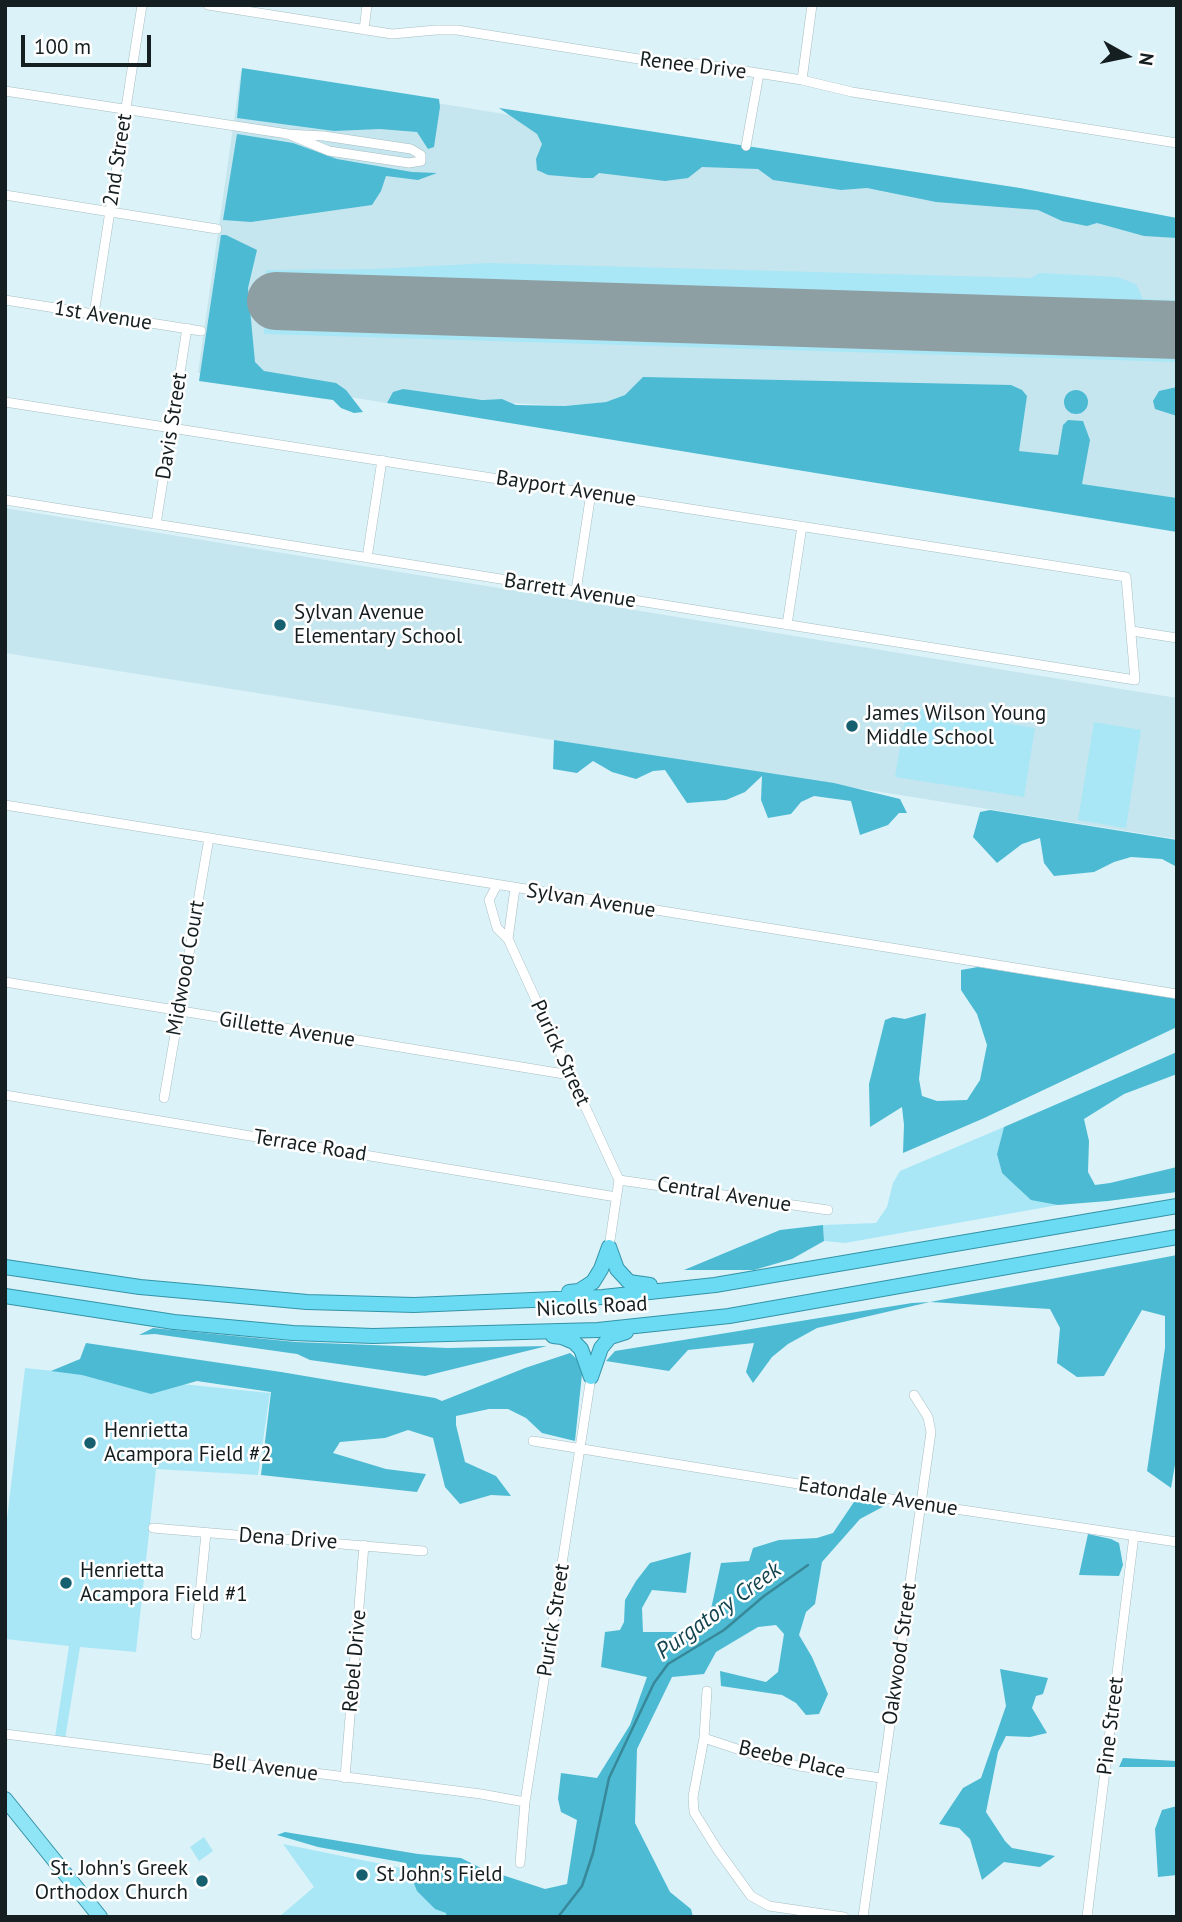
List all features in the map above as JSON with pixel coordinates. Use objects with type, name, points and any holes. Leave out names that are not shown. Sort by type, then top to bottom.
[{"type":"highway","name":"Nicolls Road","points":[[5,1267],[140,1287],[307,1302],[414,1305],[603,1297],[693,1287],[1177,1206]]},
{"type":"highway","name":"Nicolls Road","points":[[5,1296],[174,1322],[293,1333],[373,1336],[516,1333],[645,1326],[729,1316],[1177,1237]]},
{"type":"highway","points":[[609,1247],[617,1269],[629,1282],[644,1286],[675,1283],[693,1287]]},
{"type":"highway","points":[[539,1299],[545,1294],[579,1291],[593,1282],[609,1247]]},
{"type":"highway","points":[[591,1377],[601,1348],[610,1337],[645,1326]]},
{"type":"highway","points":[[516,1333],[562,1337],[574,1342],[581,1349],[591,1377]]},
{"type":"main road","points":[[5,1799],[100,1917]]},
{"type":"street","name":"2nd Street","points":[[94,314],[142,5]]},
{"type":"street","name":"Renee Drive","points":[[208,5],[393,34],[457,30],[664,63],[700,64],[803,80],[852,92],[1177,143]]},
{"type":"street","points":[[364,30],[367,5]]},
{"type":"street","points":[[803,80],[812,5]]},
{"type":"street","points":[[746,146],[759,74]]},
{"type":"street","points":[[5,91],[287,134],[324,136],[411,149],[421,155],[422,161],[409,163],[329,151],[287,134]]},
{"type":"street","points":[[5,195],[217,229]]},
{"type":"street","name":"1st Avenue","points":[[5,300],[201,331]]},
{"type":"street","name":"Davis Street","points":[[156,524],[187,328]]},
{"type":"street","name":"Bayport Avenue","points":[[5,402],[1126,577],[1132,631]]},
{"type":"street","points":[[367,558],[382,460]]},
{"type":"street","points":[[576,592],[592,494]]},
{"type":"street","name":"Barrett Avenue","points":[[5,500],[1135,680],[1132,631]]},
{"type":"street","points":[[787,625],[802,526]]},
{"type":"street","points":[[1132,631],[1177,638]]},
{"type":"street","name":"Sylvan Avenue","points":[[5,804],[1177,994]]},
{"type":"street","name":"Midwood Court","points":[[164,1098],[209,838]]},
{"type":"street","name":"Purick Street","points":[[497,885],[489,900],[497,928],[508,940],[619,1180]]},
{"type":"street","points":[[508,940],[515,888]]},
{"type":"street","name":"Gillette Avenue","points":[[5,982],[570,1075]]},
{"type":"street","name":"Terrace Road","points":[[5,1095],[616,1197]]},
{"type":"street","points":[[609,1247],[619,1180]]},
{"type":"street","name":"Central Avenue","points":[[619,1180],[828,1210]]},
{"type":"street","name":"Purick Street","points":[[520,1863],[525,1802],[591,1377]]},
{"type":"street","name":"Oakwood Street","points":[[863,1917],[931,1432],[928,1417],[914,1395]]},
{"type":"street","name":"Eatondale Avenue","points":[[533,1441],[1177,1542]]},
{"type":"street","name":"Dena Drive","points":[[152,1528],[423,1551]]},
{"type":"street","points":[[196,1635],[206,1533]]},
{"type":"street","name":"Pine Street","points":[[1087,1917],[1135,1535]]},
{"type":"street","name":"Rebel Drive","points":[[345,1778],[364,1545]]},
{"type":"street","points":[[707,1691],[704,1738],[693,1797],[694,1812],[751,1896],[769,1906],[844,1917]]},
{"type":"street","name":"Bell Avenue","points":[[5,1734],[481,1794],[525,1802]]},
{"type":"street","name":"Beebe Place","points":[[704,1738],[799,1766],[881,1778]]},
{"type":"shaded area","points":[[242,68],[439,99],[434,147],[428,149],[417,132],[380,129],[334,131],[237,118]]},
{"type":"shaded area","points":[[241,71],[1177,224],[1177,498],[1082,484],[1058,455],[1019,451],[635,386],[625,395],[606,402],[565,406],[512,403],[502,399],[387,403],[198,373]]},
{"type":"shaded area","points":[[499,108],[1020,188],[1177,218],[1177,238],[1144,236],[1097,223],[1087,226],[1062,221],[1038,210],[936,202],[867,188],[841,190],[773,180],[758,169],[702,167],[688,178],[665,181],[599,173],[593,178],[548,175],[537,170],[536,159],[542,144],[537,134]]},
{"type":"shaded area","points":[[237,134],[293,143],[337,159],[412,172],[437,173],[418,180],[386,176],[372,205],[251,222],[223,220]]},
{"type":"shaded area","points":[[221,235],[257,250],[248,288],[255,362],[264,371],[336,383],[346,390],[363,412],[354,413],[341,408],[333,400],[199,381]]},
{"type":"shaded area","points":[[489,263],[1031,278],[1040,273],[1117,277],[1136,284],[1143,299],[1177,300],[1177,362],[264,334],[266,270],[375,269]]},
{"type":"shaded area","points":[[643,377],[1011,385],[1022,390],[1027,396],[1019,451],[1058,455],[1063,425],[1068,420],[1083,421],[1090,440],[1082,484],[1177,498],[1177,532],[387,403],[393,392],[403,389],[482,400],[502,399],[516,405],[565,406],[606,402],[625,395]]},
{"type":"shaded area","points":[[1177,387],[1177,416],[1155,409],[1153,401],[1159,391]]},
{"type":"shaded area","points":[[1076,390],[1084,394],[1088,402],[1084,410],[1076,414],[1068,410],[1064,402],[1068,394]]},
{"type":"shaded area","points":[[5,508],[1177,698],[1177,839],[5,653]]},
{"type":"shaded area","points":[[907,707],[1035,728],[1024,797],[895,777]]},
{"type":"shaded area","points":[[1094,722],[1141,730],[1126,828],[1078,820]]},
{"type":"shaded area","points":[[554,740],[834,783],[900,799],[907,813],[899,813],[888,825],[860,835],[851,801],[814,796],[801,802],[791,814],[768,818],[761,800],[762,776],[745,792],[726,800],[687,803],[665,770],[653,771],[636,779],[612,772],[593,761],[577,773],[553,769]]},
{"type":"shaded area","points":[[990,810],[1177,840],[1177,867],[1162,859],[1131,857],[1094,872],[1054,876],[1044,863],[1040,838],[1022,844],[997,863],[973,837],[980,812]]},
{"type":"shaded area","points":[[978,967],[1177,999],[1177,1027],[982,1119],[903,1153],[902,1107],[870,1127],[869,1084],[885,1020],[893,1017],[905,1019],[926,1013],[919,1079],[922,1096],[937,1101],[967,1100],[980,1080],[987,1045],[977,1014],[961,990],[961,970]]},
{"type":"shaded area","points":[[1177,1052],[1177,1074],[1124,1094],[1084,1119],[1089,1141],[1088,1172],[1095,1185],[1177,1167],[1177,1192],[1058,1205],[1031,1200],[1002,1173],[997,1154],[1004,1127]]},
{"type":"shaded area","points":[[1004,1127],[997,1154],[1002,1173],[1058,1205],[845,1243],[824,1241],[823,1225],[876,1223],[887,1207],[893,1183],[900,1171]]},
{"type":"shaded area","points":[[823,1225],[824,1241],[792,1259],[754,1270],[684,1270],[780,1230]]},
{"type":"shaded area","points":[[1177,1255],[1177,1453],[1171,1488],[1147,1471],[1165,1348],[1165,1316],[1142,1310],[1104,1376],[1077,1377],[1057,1363],[1060,1328],[1050,1309],[930,1302]]},
{"type":"shaded area","points":[[930,1302],[817,1328],[788,1344],[772,1357],[753,1383],[746,1372],[754,1343],[688,1350],[669,1371],[606,1361],[615,1351]]},
{"type":"shaded area","points":[[153,1328],[296,1342],[448,1348],[547,1346],[425,1376],[310,1360],[297,1354],[155,1334],[139,1335]]},
{"type":"shaded area","points":[[86,1343],[281,1372],[442,1401],[570,1353],[578,1360],[582,1374],[575,1441],[542,1433],[526,1418],[508,1409],[489,1409],[456,1416],[465,1462],[496,1476],[511,1496],[491,1495],[460,1504],[445,1487],[433,1438],[408,1430],[385,1438],[340,1442],[333,1453],[386,1469],[426,1474],[417,1492],[261,1475],[271,1392],[197,1381],[151,1394],[82,1375],[51,1371],[80,1359]]},
{"type":"shaded area","points":[[25,1368],[270,1393],[258,1475],[156,1469],[136,1652],[80,1647],[65,1739],[55,1737],[69,1646],[5,1639],[5,1536]]},
{"type":"shaded area","points":[[854,1502],[888,1504],[860,1519],[822,1562],[815,1604],[806,1612],[799,1635],[828,1694],[819,1714],[806,1715],[796,1703],[782,1695],[721,1686],[720,1671],[766,1682],[778,1672],[784,1634],[776,1625],[758,1627],[716,1652],[704,1674],[672,1677],[637,1749],[635,1823],[670,1892],[691,1909],[693,1917],[447,1917],[446,1913],[435,1909],[417,1891],[406,1863],[318,1847],[277,1835],[285,1832],[418,1854],[461,1858],[481,1868],[545,1889],[567,1884],[577,1820],[561,1812],[558,1799],[561,1773],[597,1778],[630,1725],[647,1677],[601,1667],[605,1632],[620,1630],[624,1622],[625,1600],[636,1581],[650,1563],[691,1552],[686,1593],[652,1590],[642,1608],[643,1632],[706,1632],[721,1563],[749,1561],[753,1548],[779,1540],[817,1538],[833,1533]]},
{"type":"shaded area","points":[[1088,1534],[1119,1543],[1123,1565],[1119,1576],[1079,1575]]},
{"type":"shaded area","points":[[1000,1669],[1048,1678],[1043,1694],[1036,1696],[1032,1708],[1047,1733],[1030,1737],[1006,1736],[998,1752],[986,1812],[1012,1848],[1055,1856],[1040,1867],[1004,1862],[982,1880],[970,1839],[959,1828],[939,1824],[963,1788],[981,1778],[1006,1706]]},
{"type":"shaded area","points":[[1123,1758],[1177,1761],[1177,1767],[1119,1767]]},
{"type":"shaded area","points":[[1177,1806],[1177,1875],[1158,1877],[1155,1829],[1162,1810]]},
{"type":"shaded area","points":[[204,1837],[213,1851],[199,1861],[190,1847]]},
{"type":"shaded area","name":"St John's Field","points":[[283,1844],[406,1869],[430,1882],[450,1917],[279,1917],[314,1887]]},
{"type":"waterway","name":"Purgatory Creek","points":[[558,1917],[582,1886],[593,1853],[609,1778],[654,1683],[668,1664],[724,1630],[764,1596],[808,1565]]},
{"type":"runway","points":[[276,301],[1177,330]]},
{"type":"place","name":"Sylvan Avenue Elementary School","points":[[280,625]]},
{"type":"place","name":"James Wilson Young Middle School","points":[[852,726]]},
{"type":"place","name":"Henrietta Acampora Field #2","points":[[90,1443]]},
{"type":"place","name":"Henrietta Acampora Field #1","points":[[66,1583]]},
{"type":"place","name":"St John's Field","points":[[362,1875]]},
{"type":"place","name":"St. John's Greek Orthodox Church","points":[[202,1881]]}]
